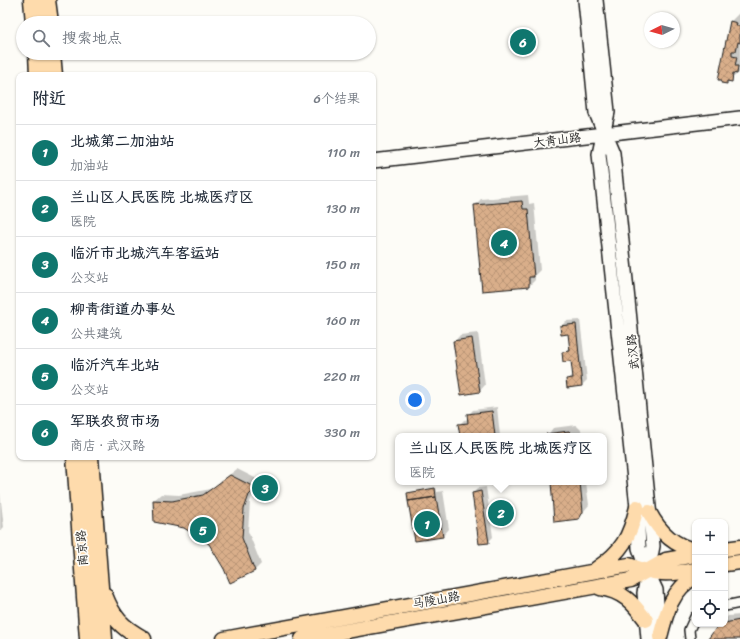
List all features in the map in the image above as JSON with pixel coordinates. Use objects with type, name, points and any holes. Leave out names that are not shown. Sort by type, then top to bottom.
[{"type":"highway","points":[[32,0],[33,16]]},
{"type":"highway","points":[[48,0],[49,16]]},
{"type":"highway","points":[[37,60],[38,72]]},
{"type":"highway","points":[[53,60],[54,72]]},
{"type":"highway","name":"南京路","points":[[75,460],[88,639]]},
{"type":"highway","name":"南京路","points":[[90,460],[104,639]]},
{"type":"highway","points":[[99,584],[110,610],[125,629],[143,639]]},
{"type":"main road","name":"武汉路","points":[[585,0],[596,113],[613,153],[643,510],[653,546],[644,593],[646,620],[656,638]]},
{"type":"main road","points":[[596,0],[608,112],[604,134]]},
{"type":"main road","name":"大青山路","points":[[376,162],[740,118]]},
{"type":"main road","points":[[590,572],[609,560],[622,546],[643,510],[668,538],[682,548],[692,550]]},
{"type":"main road","points":[[728,549],[740,547]]},
{"type":"main road","name":"马陵山路","points":[[302,639],[631,580],[666,560],[692,556]]},
{"type":"main road","points":[[728,564],[740,562]]},
{"type":"main road","name":"马陵山路","points":[[224,639],[629,566],[668,575],[692,571]]},
{"type":"main road","points":[[647,571],[656,590],[656,638]]},
{"type":"main road","points":[[656,638],[676,593],[692,579]]},
{"type":"main road","points":[[590,587],[614,590],[633,603],[646,620]]},
{"type":"street","points":[[728,605],[740,603]]},
{"type":"street","points":[[690,639],[689,630],[692,624]]},
{"type":"building","points":[[730,21],[737,23],[736,26],[740,26],[740,43],[738,42],[736,51],[732,51],[732,56],[737,57],[735,66],[738,66],[737,74],[733,73],[732,82],[727,81],[727,84],[721,83],[722,80],[718,80]]},
{"type":"building","points":[[522,201],[523,209],[528,209],[534,277],[529,277],[529,287],[482,291],[474,205]]},
{"type":"building","points":[[576,324],[582,386],[567,388],[566,379],[573,378],[571,361],[563,362],[562,352],[570,351],[568,334],[561,335],[560,326]]},
{"type":"building","points":[[472,338],[480,392],[461,395],[453,341]]},
{"type":"building","points":[[492,411],[495,433],[460,433],[458,424],[468,423],[467,414]]},
{"type":"building","points":[[569,431],[571,433],[554,433]]},
{"type":"building","points":[[230,475],[256,488],[249,495],[244,509],[242,538],[255,571],[230,583],[224,569],[209,544],[184,528],[154,522],[153,500],[172,501],[203,495]]},
{"type":"building","points":[[551,485],[580,485],[583,512],[579,519],[554,522]]},
{"type":"building","points":[[435,488],[436,497],[408,501],[407,493]]},
{"type":"building","points":[[481,491],[489,543],[479,544],[472,493]]},
{"type":"building","points":[[436,497],[443,537],[415,541],[408,501]]},
{"type":"building","points":[[740,620],[740,639],[708,639],[717,627],[728,627],[728,622]]},
{"type":"place","name":"军联农贸市场","points":[[523,42]]},
{"type":"place","name":"柳青街道办事处","points":[[504,243]]},
{"type":"place","name":"临沂市北城汽车客运站","points":[[265,488]]},
{"type":"place","name":"兰山区人民医院 北城医疗区","points":[[501,513]]},
{"type":"place","name":"北城第二加油站","points":[[427,524]]},
{"type":"place","name":"临沂汽车北站","points":[[203,530]]}]
